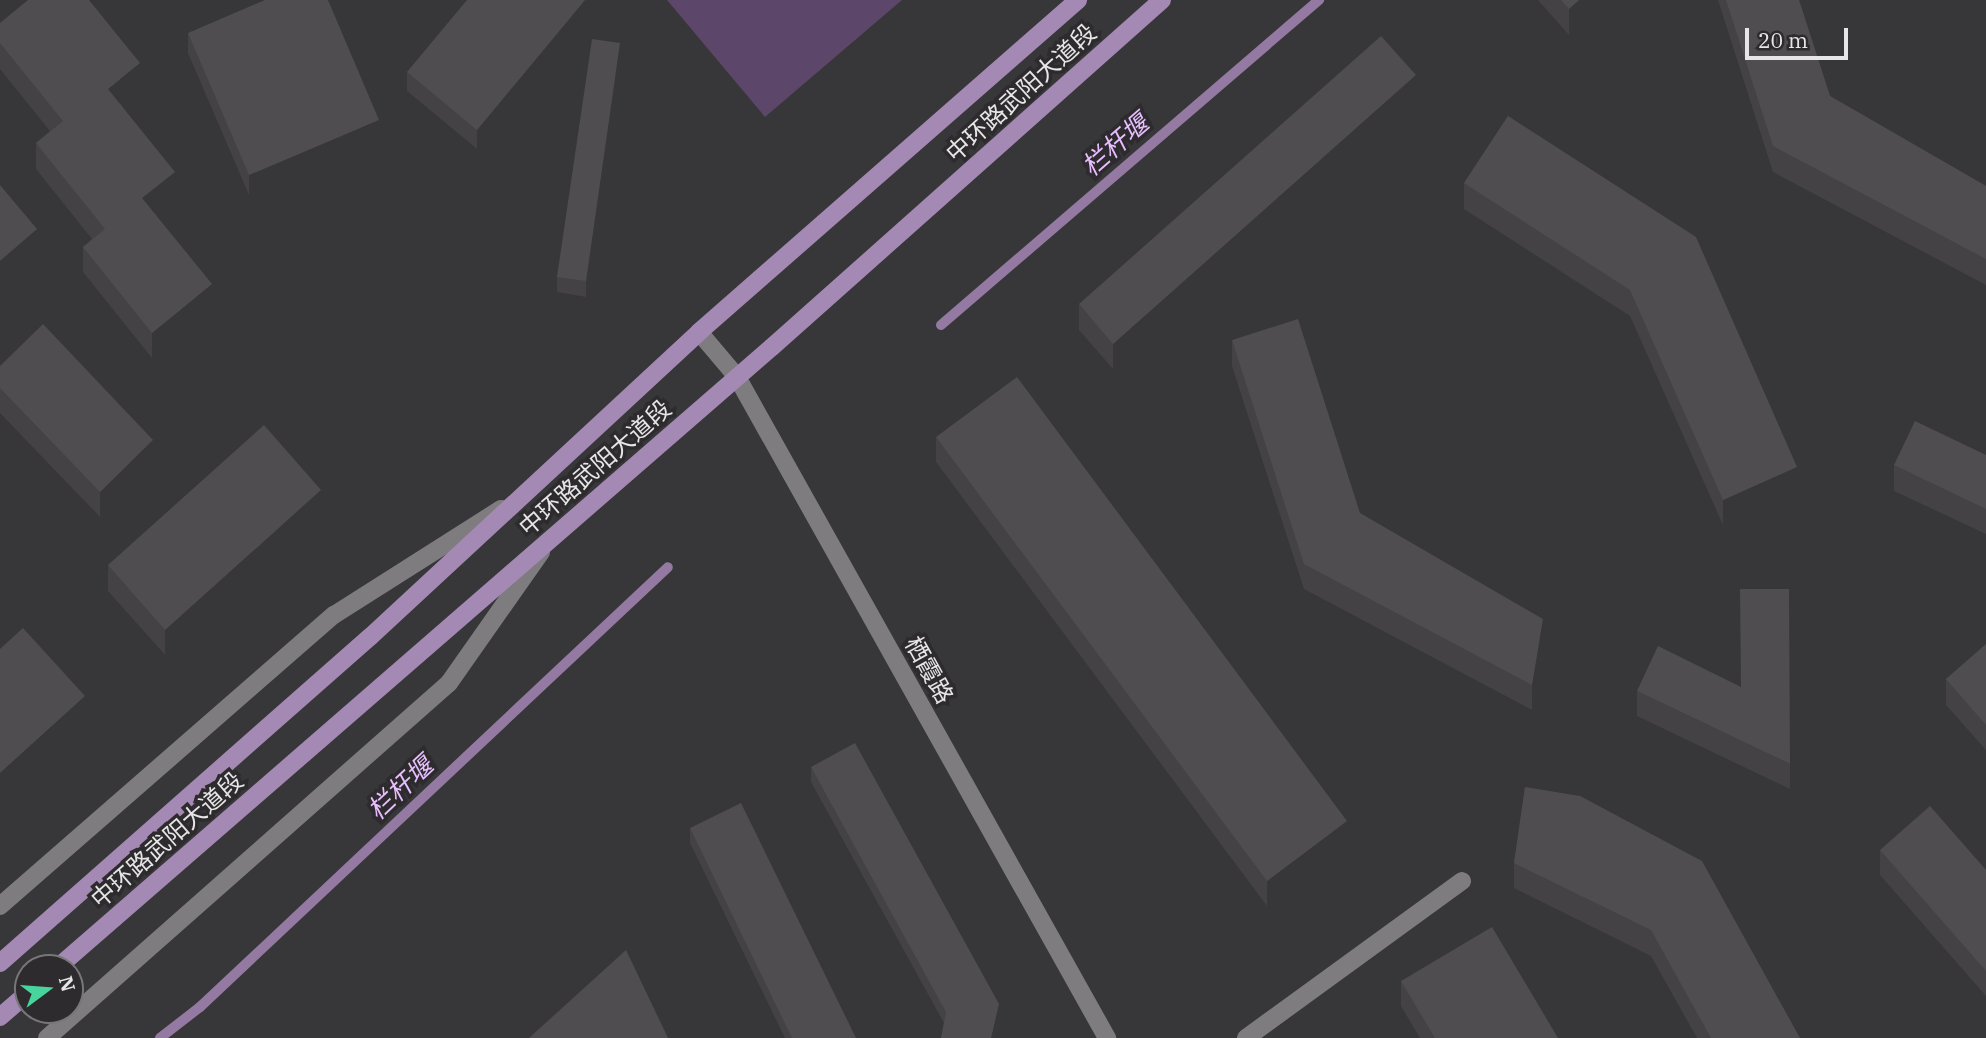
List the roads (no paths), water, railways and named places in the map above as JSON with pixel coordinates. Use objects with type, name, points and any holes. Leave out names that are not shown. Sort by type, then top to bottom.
[{"type":"main road","name":"中环路武阳大道段","points":[[0,963],[522,496],[699,332],[1078,0]]},
{"type":"main road","name":"中环路武阳大道段","points":[[73,954],[737,377],[1162,0]]},
{"type":"main road","name":"栖霞路","points":[[699,332],[737,377],[1107,1038]]},
{"type":"main road","points":[[0,906],[334,615],[522,496]]},
{"type":"main road","points":[[47,1038],[449,683],[548,542]]},
{"type":"main road","points":[[1246,1038],[1462,881]]},
{"type":"main road","points":[[0,1017],[14,1005]]},
{"type":"waterway","name":"栏杆堰","points":[[941,325],[1319,0]]},
{"type":"waterway","name":"栏杆堰","points":[[160,1038],[200,1007],[668,567]]}]
